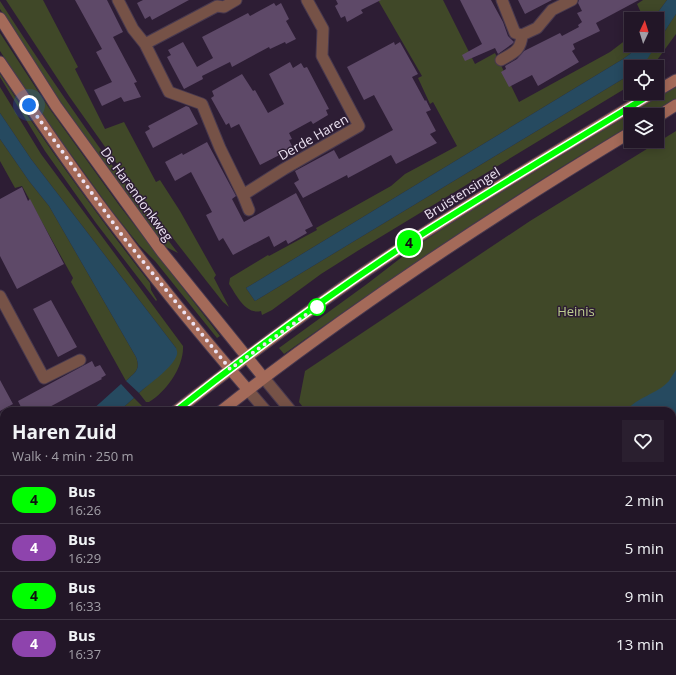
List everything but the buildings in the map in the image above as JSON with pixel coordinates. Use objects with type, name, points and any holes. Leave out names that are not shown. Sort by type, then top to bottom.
[{"type":"main road","name":"De Harendonkweg","points":[[0,18],[60,112],[162,252],[263,378]]},
{"type":"main road","points":[[0,62],[36,116],[124,238],[248,390]]},
{"type":"main road","points":[[664,87],[676,80]]},
{"type":"main road","name":"Bruistensingel","points":[[181,407],[246,357],[377,264],[642,100]]},
{"type":"main road","points":[[664,113],[676,105]]},
{"type":"main road","points":[[226,407],[263,378],[423,264],[624,136]]},
{"type":"street","points":[[118,0],[133,29],[146,44],[169,92],[202,104],[220,148],[249,210]]},
{"type":"street","points":[[146,44],[217,6],[224,7],[236,0]]},
{"type":"street","name":"Derde Haren","points":[[243,195],[284,169],[359,126],[322,56],[323,29],[307,0]]},
{"type":"street","points":[[502,0],[515,33],[522,35],[537,28],[552,10],[572,0]]},
{"type":"street","points":[[501,60],[517,50],[521,43],[522,35]]},
{"type":"street","points":[[0,296],[44,378],[80,360]]},
{"type":"street","points":[[263,378],[288,407]]},
{"type":"street","points":[[248,390],[263,407]]},
{"type":"green space","points":[[6,0],[43,0],[78,67],[75,69],[105,129],[124,122],[156,182],[160,180],[180,211],[216,275],[214,278],[229,307],[223,302],[137,192],[69,96]]},
{"type":"green space","points":[[378,0],[443,0],[475,64],[495,53],[519,102],[610,52],[624,41],[624,52],[632,52],[623,59],[246,288],[255,301],[624,78],[624,89],[359,250],[321,274],[272,310],[262,315],[261,311],[250,310],[242,303],[229,284],[230,278],[268,255],[269,256],[317,230],[316,228],[391,186],[405,174],[457,146],[433,102],[430,104],[418,78],[422,76]]},
{"type":"green space","points":[[643,0],[667,0],[658,12],[641,12],[637,4]]},
{"type":"green space","points":[[0,1],[86,129],[131,192],[178,253],[166,247],[60,101],[0,9]]},
{"type":"green space","points":[[676,14],[676,34],[664,50],[664,33]]},
{"type":"green space","points":[[0,33],[49,108],[119,205],[220,336],[217,338],[155,261],[139,245],[111,210],[41,113],[0,51]]},
{"type":"green space","points":[[651,52],[663,52],[657,60],[646,60]]},
{"type":"green space","points":[[0,74],[73,180],[150,283],[151,290],[157,300],[156,301],[96,223],[45,151],[0,77]]},
{"type":"green space","points":[[676,86],[676,99],[661,108],[640,108],[653,100],[664,100],[664,93]]},
{"type":"green space","points":[[0,87],[41,154],[183,346],[183,354],[173,378],[162,392],[149,402],[146,402],[139,393],[169,366],[176,348],[31,159],[0,113]]},
{"type":"green space","points":[[624,117],[624,129],[542,179],[455,236],[284,354],[279,348],[415,247],[469,211]]},
{"type":"green space","name":"Heinis","points":[[676,131],[676,407],[303,407],[299,402],[305,371],[530,221],[648,148],[664,148],[664,138]]},
{"type":"green space","points":[[0,139],[29,181],[49,206],[136,357],[138,365],[137,368],[126,381],[71,282],[73,278],[22,186],[15,188],[0,161]]},
{"type":"green space","points":[[134,398],[142,406],[142,407],[124,407]]},
{"type":"water","points":[[667,0],[676,0],[676,14],[664,32],[664,12],[658,12]]},
{"type":"water","points":[[632,52],[652,52],[646,60],[624,60],[624,78],[255,301],[246,288],[623,59]]},
{"type":"water","points":[[0,113],[31,159],[176,348],[177,356],[170,366],[139,393],[126,381],[137,368],[138,365],[136,357],[49,206],[29,181],[0,139]]},
{"type":"water","points":[[676,370],[676,407],[630,407],[659,389],[669,381]]},
{"type":"water","points":[[121,384],[134,398],[124,407],[95,407]]},
{"type":"bus line","name":"4","points":[[181,407],[246,357],[377,264],[467,206],[641,100]]},
{"type":"route","points":[[29,105],[124,238],[230,369],[317,307]]}]
